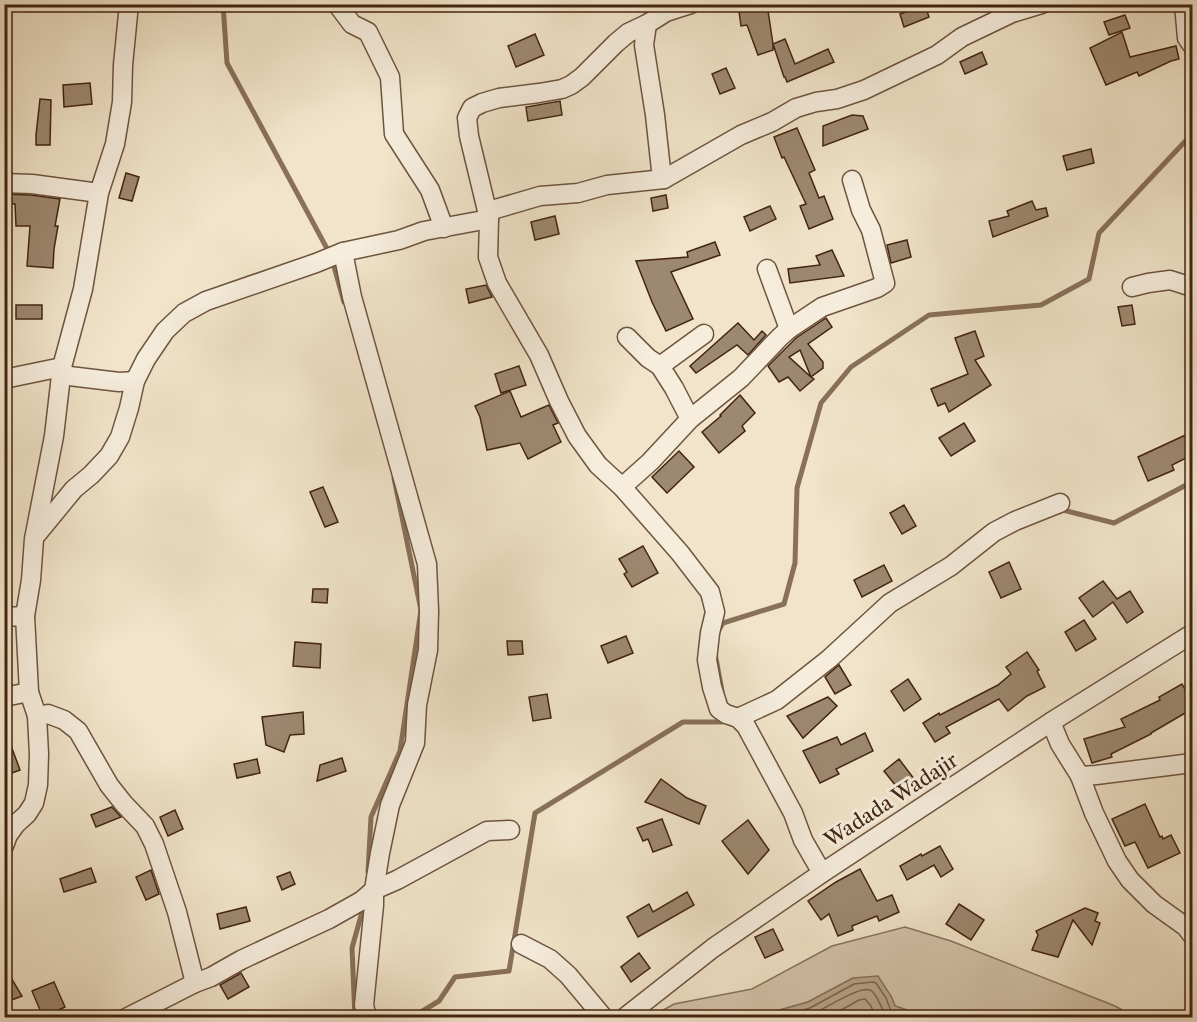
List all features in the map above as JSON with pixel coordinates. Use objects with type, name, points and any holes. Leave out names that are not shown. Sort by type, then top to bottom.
[{"type":"street","points":[[4,846],[16,824],[27,814],[34,803],[38,785],[37,716],[29,692],[26,616],[33,539],[54,436],[61,371],[84,289],[99,193],[115,144],[122,102],[129,4]]},
{"type":"street","points":[[337,4],[352,24],[368,32],[390,77],[394,134],[430,190],[444,228]]},
{"type":"street","points":[[691,4],[652,15],[616,43],[571,85],[562,89],[500,98],[472,108],[467,118],[469,136],[488,213],[488,256],[496,283],[539,355],[577,436],[598,465],[622,487],[680,553],[710,592],[715,612],[706,660],[719,709],[738,718],[746,726],[822,873]]},
{"type":"street","points":[[33,539],[74,489],[109,456],[120,437],[135,381],[146,359],[165,331],[184,313],[206,302],[343,252],[444,228],[492,210],[540,196],[578,193],[607,186],[664,179],[741,135],[772,122],[796,108],[864,90],[937,55],[962,37],[1012,13],[1042,4]]},
{"type":"street","points":[[1184,4],[1187,38],[1192,45]]},
{"type":"street","points":[[652,15],[644,45],[664,179]]},
{"type":"street","points":[[622,487],[650,462],[690,419],[741,378],[789,329],[822,307],[877,288],[885,283],[871,230],[861,210],[852,180]]},
{"type":"street","points":[[4,183],[32,184],[99,193]]},
{"type":"street","points":[[343,252],[352,297],[427,564],[429,611],[428,650],[417,705],[415,742],[390,805],[374,890],[364,1005],[367,1017]]},
{"type":"street","points":[[767,269],[789,329]]},
{"type":"street","points":[[1132,287],[1170,280],[1192,287]]},
{"type":"street","points":[[660,366],[704,334]]},
{"type":"street","points":[[627,337],[648,358],[660,366],[690,419]]},
{"type":"street","points":[[4,379],[61,371],[119,382],[135,381]]},
{"type":"street","points":[[738,718],[777,700],[829,659],[890,603],[951,566],[994,532],[1060,503]]},
{"type":"street","points":[[4,617],[26,616]]},
{"type":"street","name":"Wadada Wadajir","points":[[624,1017],[713,948],[822,873],[1051,722],[1192,634]]},
{"type":"street","points":[[4,697],[29,692]]},
{"type":"street","points":[[37,716],[48,714],[64,720],[78,731],[109,785],[145,826],[154,844],[177,912],[195,983]]},
{"type":"street","points":[[1051,722],[1060,744],[1080,776],[1094,813],[1117,861],[1130,880],[1154,904],[1192,935]]},
{"type":"street","points":[[1080,776],[1192,763]]},
{"type":"street","points":[[126,1017],[329,919],[361,901],[374,890],[487,831],[510,830]]},
{"type":"street","points":[[521,944],[550,959],[568,975],[604,1017]]},
{"type":"shaded area","points":[[905,927],[951,941],[1115,1006],[1135,1017],[927,1017],[895,1006],[891,996],[853,978],[808,1002],[755,1017],[649,1018],[674,1004],[752,989],[832,946]]},
{"type":"water","points":[[878,976],[895,1006],[927,1017],[755,1017],[808,1002],[853,978]]},
{"type":"building","points":[[738,4],[767,4],[773,50],[758,55],[747,25],[741,26]]},
{"type":"building","points":[[925,5],[929,17],[904,27],[900,14]]},
{"type":"building","points":[[1125,15],[1130,28],[1109,35],[1104,22]]},
{"type":"building","points":[[1122,32],[1130,57],[1176,46],[1179,59],[1139,76],[1137,72],[1106,85],[1090,48]]},
{"type":"building","points":[[535,34],[544,55],[516,67],[508,46]]},
{"type":"building","points":[[785,39],[795,64],[828,49],[834,62],[787,82],[773,44]]},
{"type":"building","points":[[982,52],[987,64],[965,74],[960,62]]},
{"type":"building","points":[[726,68],[735,88],[720,94],[712,74]]},
{"type":"building","points":[[90,83],[92,104],[64,107],[63,85]]},
{"type":"building","points":[[40,99],[51,100],[50,145],[36,145]]},
{"type":"building","points":[[560,101],[562,115],[528,121],[526,107]]},
{"type":"building","points":[[852,115],[863,116],[868,129],[823,146],[823,126]]},
{"type":"building","points":[[797,128],[815,170],[809,173],[819,198],[824,196],[833,219],[809,229],[800,206],[806,204],[784,157],[782,158],[774,137]]},
{"type":"building","points":[[1091,149],[1094,163],[1067,170],[1063,156]]},
{"type":"building","points":[[126,173],[139,177],[132,201],[119,198]]},
{"type":"building","points":[[4,194],[60,199],[55,226],[58,226],[53,268],[27,266],[30,226],[16,226],[15,204],[4,203]]},
{"type":"building","points":[[666,195],[668,208],[653,211],[651,198]]},
{"type":"building","points":[[1032,201],[1036,210],[1046,208],[1048,216],[993,237],[989,221],[1009,216],[1007,211]]},
{"type":"building","points":[[770,206],[776,219],[750,231],[744,217]]},
{"type":"building","points":[[555,216],[559,234],[535,240],[531,222]]},
{"type":"building","points":[[907,240],[911,257],[891,263],[887,245]]},
{"type":"building","points":[[715,242],[720,255],[671,272],[693,319],[666,331],[636,261],[688,257],[687,252]]},
{"type":"building","points":[[832,250],[844,276],[790,283],[788,269],[820,265],[816,256]]},
{"type":"building","points":[[486,285],[492,297],[469,303],[466,289]]},
{"type":"building","points":[[16,305],[42,305],[42,319],[16,319]]},
{"type":"building","points":[[1132,305],[1135,324],[1122,326],[1118,307]]},
{"type":"building","points":[[826,318],[832,327],[808,344],[823,362],[823,368],[811,377],[814,379],[800,391],[788,377],[779,382],[768,366],[796,338]],"holes":[[[800,350],[811,377],[789,357]]]},
{"type":"building","points":[[738,323],[754,340],[762,331],[766,335],[748,355],[737,345],[696,373],[690,366]]},
{"type":"building","points":[[975,331],[984,356],[975,360],[991,385],[949,412],[945,403],[938,406],[931,389],[968,374],[955,338]]},
{"type":"building","points":[[519,366],[526,385],[501,393],[495,374]]},
{"type":"building","points":[[510,391],[521,417],[549,405],[558,423],[553,425],[561,442],[528,459],[520,443],[487,450],[480,417],[475,406]]},
{"type":"building","points":[[740,395],[755,413],[742,426],[745,431],[719,453],[702,432]]},
{"type":"building","points":[[964,423],[975,441],[951,456],[939,438]]},
{"type":"building","points":[[1192,432],[1192,455],[1172,465],[1174,470],[1148,481],[1138,457]]},
{"type":"building","points":[[679,451],[694,467],[667,493],[652,477]]},
{"type":"building","points":[[323,487],[338,522],[325,527],[310,492]]},
{"type":"building","points":[[904,505],[916,526],[902,534],[890,513]]},
{"type":"building","points":[[643,546],[658,573],[632,587],[619,559]]},
{"type":"building","points":[[1009,562],[1021,589],[1001,598],[989,572]]},
{"type":"building","points":[[884,565],[892,581],[862,597],[854,580]]},
{"type":"building","points":[[1103,581],[1117,599],[1130,591],[1143,612],[1127,623],[1113,602],[1093,617],[1079,598]]},
{"type":"building","points":[[313,589],[328,589],[327,603],[312,602]]},
{"type":"building","points":[[1084,620],[1096,639],[1076,651],[1065,632]]},
{"type":"building","points":[[626,636],[633,653],[608,663],[601,646]]},
{"type":"building","points":[[507,641],[522,641],[523,654],[508,655]]},
{"type":"building","points":[[295,642],[321,644],[320,668],[293,666]]},
{"type":"building","points":[[1027,652],[1039,670],[1037,671],[1045,687],[1027,696],[1008,711],[999,699],[946,727],[950,733],[935,742],[923,723],[998,685],[1011,674],[1006,667]]},
{"type":"building","points":[[839,665],[851,685],[835,694],[825,677]]},
{"type":"building","points":[[908,679],[921,699],[904,711],[891,691]]},
{"type":"building","points":[[1182,684],[1192,702],[1192,709],[1151,734],[1111,754],[1112,757],[1092,763],[1084,739],[1125,727],[1121,719],[1160,700],[1159,697]]},
{"type":"building","points":[[547,694],[551,718],[533,721],[529,697]]},
{"type":"building","points":[[828,697],[837,706],[803,738],[787,716]]},
{"type":"building","points":[[303,712],[304,734],[290,735],[284,752],[266,745],[262,717]]},
{"type":"building","points":[[6,732],[20,770],[4,776],[4,733]]},
{"type":"building","points":[[865,733],[873,751],[836,769],[839,774],[820,783],[803,751],[837,737],[841,745]]},
{"type":"building","points":[[342,758],[346,771],[317,781],[320,765]]},
{"type":"building","points":[[257,759],[260,773],[237,778],[234,764]]},
{"type":"building","points":[[899,759],[915,780],[900,791],[884,771]]},
{"type":"building","points":[[661,779],[687,798],[706,806],[699,824],[645,802]]},
{"type":"building","points":[[1145,804],[1160,837],[1162,836],[1163,839],[1171,835],[1180,853],[1148,868],[1135,842],[1125,846],[1112,819]]},
{"type":"building","points":[[112,807],[121,817],[96,827],[91,815]]},
{"type":"building","points":[[175,810],[183,829],[168,836],[160,817]]},
{"type":"building","points":[[662,819],[672,845],[653,852],[648,839],[643,841],[637,828]]},
{"type":"building","points":[[748,820],[769,850],[748,874],[722,841]]},
{"type":"building","points":[[940,846],[953,869],[941,877],[934,865],[907,880],[900,866]]},
{"type":"building","points":[[91,868],[96,882],[64,892],[60,879]]},
{"type":"building","points":[[860,869],[877,901],[892,895],[899,912],[879,921],[877,916],[852,926],[853,930],[838,936],[829,914],[821,920],[808,901]]},
{"type":"building","points":[[151,870],[159,894],[146,900],[136,877]]},
{"type":"building","points":[[290,872],[295,884],[282,890],[277,877]]},
{"type":"building","points":[[687,892],[694,905],[638,937],[627,917],[649,904],[653,912]]},
{"type":"building","points":[[959,904],[984,920],[971,940],[946,924]]},
{"type":"building","points":[[246,907],[250,921],[220,929],[217,914]]},
{"type":"building","points":[[1085,908],[1098,913],[1095,921],[1100,923],[1092,945],[1073,920],[1058,957],[1032,950],[1038,935],[1036,931]]},
{"type":"building","points":[[773,929],[783,950],[765,958],[755,937]]},
{"type":"building","points":[[639,953],[650,968],[631,982],[621,967]]},
{"type":"building","points":[[4,966],[22,996],[4,1003]]},
{"type":"building","points":[[241,973],[249,987],[228,999],[220,985]]},
{"type":"building","points":[[54,982],[65,1007],[43,1017],[32,991]]},
{"type":"waterway","points":[[223,4],[227,63],[331,256],[344,302]]},
{"type":"waterway","points":[[717,633],[723,623],[784,604],[795,563],[797,488],[821,403],[851,367],[929,315],[1041,305],[1089,279],[1099,233],[1192,134]]},
{"type":"waterway","points":[[368,872],[371,817],[400,751],[421,610],[394,478]]},
{"type":"waterway","points":[[1059,512],[1063,510],[1114,523],[1192,482]]},
{"type":"waterway","points":[[715,653],[722,691]]},
{"type":"waterway","points":[[411,1018],[439,1001],[455,977],[509,971],[535,813],[683,722],[722,722],[724,718]]},
{"type":"waterway","points":[[355,1018],[352,948],[364,905]]}]
